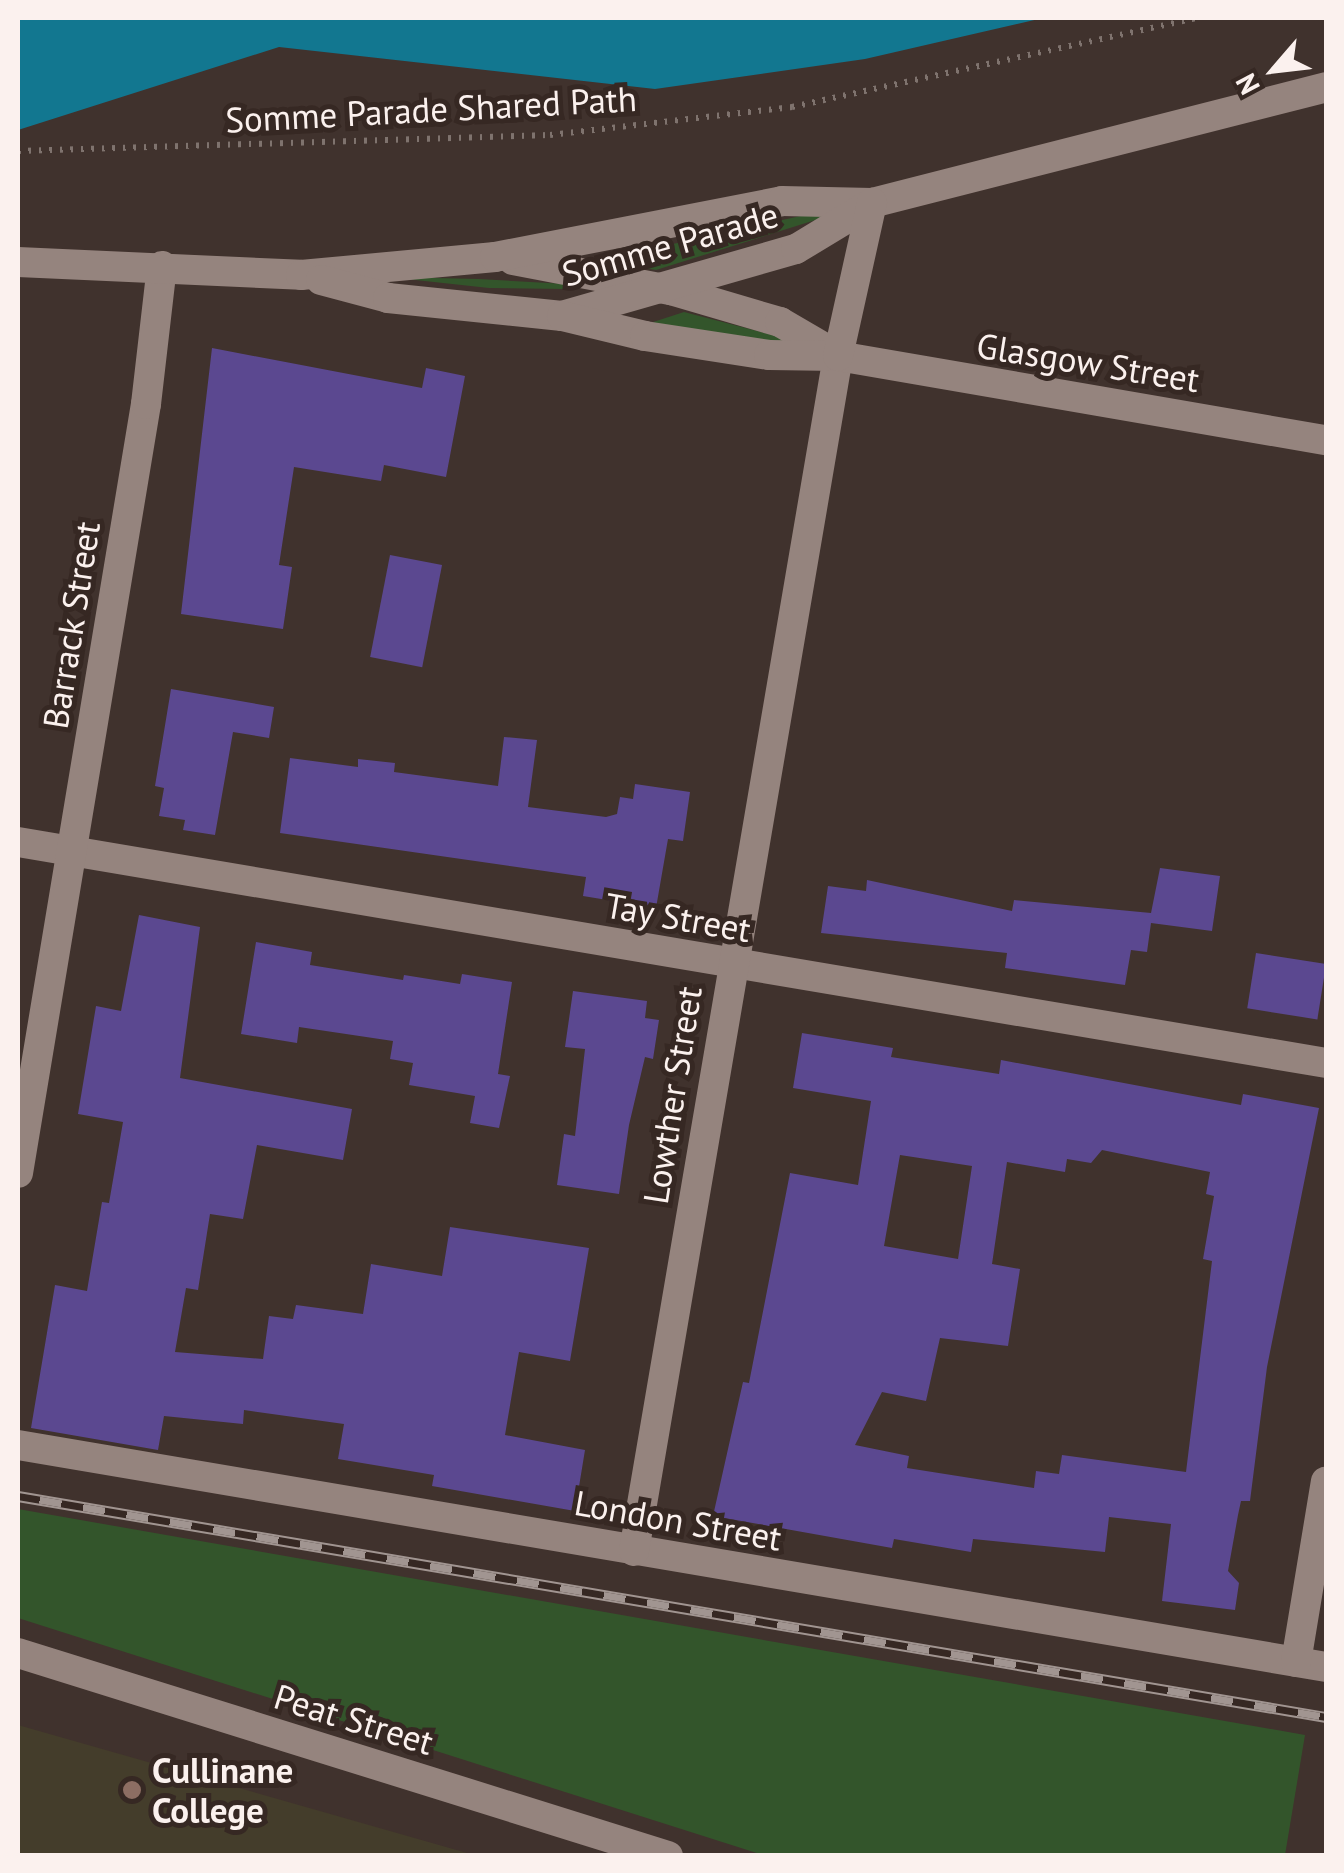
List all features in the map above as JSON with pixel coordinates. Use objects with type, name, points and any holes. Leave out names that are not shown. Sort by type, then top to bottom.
[{"type":"street","name":"Somme Parade","points":[[18,262],[301,275],[495,258],[782,201],[872,202],[1326,87]]},
{"type":"street","name":"Somme Parade","points":[[301,275],[388,298],[562,316],[671,290],[796,249],[872,202]]},
{"type":"street","name":"Lowther Street","points":[[634,1551],[838,356],[872,202]]},
{"type":"street","name":"Glasgow Street","points":[[495,258],[671,290],[780,322],[838,356]]},
{"type":"street","name":"Barrack Street","points":[[18,1172],[146,404],[162,266]]},
{"type":"street","name":"Glasgow Street","points":[[562,316],[769,355],[838,356],[1326,440]]},
{"type":"street","name":"Tay Street","points":[[18,842],[1326,1063]]},
{"type":"street","name":"London Street","points":[[18,1444],[1326,1667]]},
{"type":"street","points":[[1296,1662],[1326,1482]]},
{"type":"street","name":"Peat Street","points":[[18,1654],[668,1856]]},
{"type":"path","name":"Somme Parade Shared Path","points":[[18,151],[569,133],[792,107],[1197,18]]},
{"type":"shaded area","name":"Cullinane College","points":[[18,1725],[474,1855],[18,1855]]},
{"type":"green space","points":[[823,211],[825,217],[656,270],[600,260]]},
{"type":"green space","points":[[388,277],[566,284],[565,289],[489,288]]},
{"type":"green space","points":[[684,312],[800,342],[804,345],[647,324]]},
{"type":"green space","points":[[18,1509],[1305,1735],[1285,1855],[763,1855],[18,1618]]},
{"type":"water","points":[[18,18],[1043,18],[865,59],[655,89],[279,47],[18,130]]},
{"type":"building","points":[[212,348],[422,388],[426,368],[465,376],[446,477],[384,465],[381,481],[294,467],[279,565],[292,567],[283,629],[181,614]]},
{"type":"building","points":[[390,555],[442,565],[422,667],[370,657]]},
{"type":"building","points":[[171,689],[274,707],[269,738],[233,732],[215,835],[183,830],[185,820],[159,816],[164,788],[155,786]]},
{"type":"building","points":[[504,737],[537,740],[528,807],[606,817],[617,814],[620,797],[633,799],[635,784],[690,792],[683,841],[668,839],[656,908],[583,896],[586,877],[280,833],[290,758],[358,767],[358,759],[395,763],[394,772],[498,786]]},
{"type":"building","points":[[1160,868],[1220,876],[1212,931],[1151,923],[1147,952],[1131,950],[1125,985],[1005,968],[1007,953],[821,933],[828,886],[866,891],[867,880],[1012,911],[1014,900],[1151,913]]},
{"type":"building","points":[[139,915],[200,927],[180,1078],[352,1109],[343,1160],[257,1145],[243,1219],[210,1214],[198,1290],[186,1288],[175,1352],[263,1359],[269,1316],[293,1319],[296,1305],[363,1314],[371,1264],[442,1276],[450,1227],[589,1248],[570,1361],[519,1352],[505,1435],[585,1450],[575,1511],[432,1486],[434,1475],[338,1459],[344,1424],[244,1410],[243,1424],[164,1416],[158,1450],[31,1428],[55,1285],[87,1291],[102,1202],[109,1203],[123,1122],[78,1114],[96,1006],[121,1011]]},
{"type":"building","points":[[256,942],[312,952],[310,965],[403,980],[404,975],[460,984],[462,974],[512,982],[498,1074],[510,1076],[499,1128],[470,1123],[475,1096],[409,1085],[413,1063],[390,1059],[393,1041],[299,1027],[297,1043],[241,1034]]},
{"type":"building","points":[[1256,953],[1326,964],[1317,1019],[1247,1008]]},
{"type":"building","points":[[573,991],[647,1001],[645,1018],[659,1020],[653,1059],[645,1057],[629,1125],[619,1194],[557,1185],[564,1134],[575,1136],[585,1049],[565,1047]]},
{"type":"building","points":[[802,1033],[893,1048],[891,1057],[999,1074],[1001,1060],[1241,1105],[1243,1094],[1319,1108],[1267,1367],[1250,1501],[1241,1501],[1228,1571],[1239,1583],[1235,1610],[1162,1601],[1171,1524],[1109,1517],[1105,1552],[973,1539],[971,1552],[894,1539],[892,1548],[713,1516],[743,1382],[749,1383],[790,1173],[858,1185],[871,1101],[793,1088]],"holes":[[[1102,1150],[1210,1172],[1206,1194],[1214,1196],[1203,1259],[1212,1261],[1186,1472],[1062,1455],[1059,1474],[1036,1471],[1034,1488],[907,1468],[909,1456],[855,1445],[882,1392],[926,1401],[940,1338],[1008,1346],[1020,1269],[992,1264],[1007,1162],[1065,1172],[1067,1159],[1091,1163]],[[900,1155],[972,1166],[958,1259],[884,1246]]]},
{"type":"railway","points":[[18,1496],[1326,1717]]},
{"type":"place","name":"Cullinane College","points":[[132,1790]]}]
